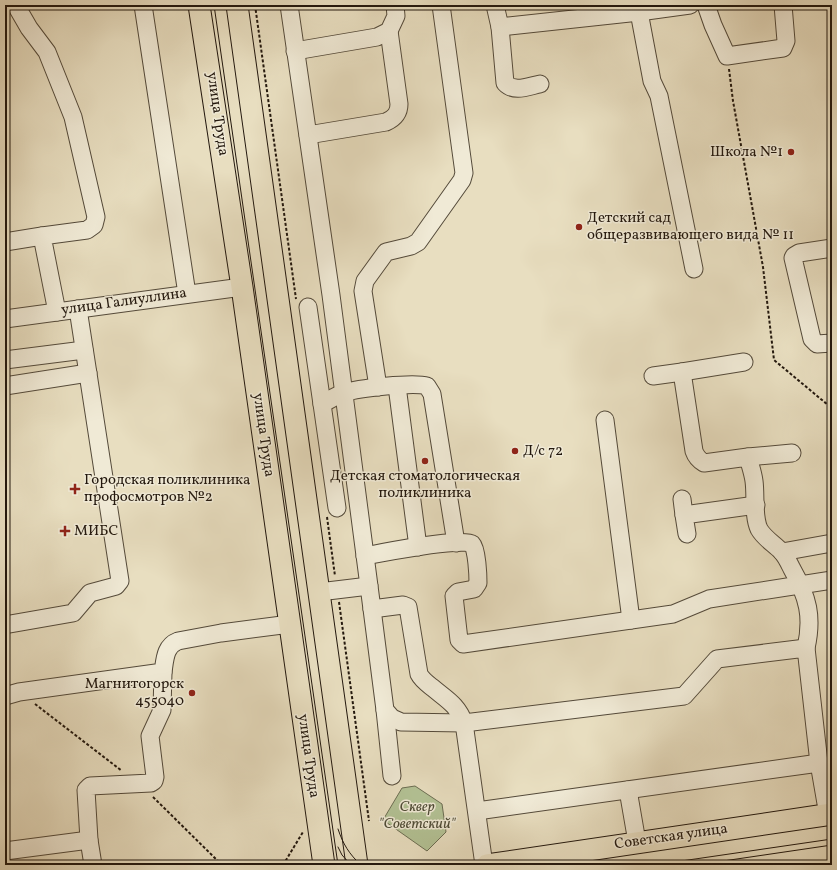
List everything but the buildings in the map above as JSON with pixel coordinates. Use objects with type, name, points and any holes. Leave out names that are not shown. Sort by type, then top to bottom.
[{"type":"main road","name":"улица Труда","points":[[200,5],[242,287],[324,865]]},
{"type":"main road","points":[[237,5],[357,865]]},
{"type":"main road","name":"Советская улица","points":[[487,865],[830,814]]},
{"type":"street","points":[[5,242],[87,230],[94,225],[96,217],[73,116],[47,52],[29,28],[18,9],[18,5]]},
{"type":"street","points":[[143,5],[187,294]]},
{"type":"street","points":[[289,5],[344,393],[385,710],[392,776]]},
{"type":"street","points":[[308,135],[386,122],[392,120],[396,115],[399,110],[399,104],[389,31],[396,16],[394,5]]},
{"type":"street","points":[[378,387],[363,291],[364,284],[386,252],[411,246],[421,239],[464,177],[441,5]]},
{"type":"street","points":[[496,5],[500,27],[505,83],[516,89],[540,84]]},
{"type":"street","points":[[500,27],[690,5]]},
{"type":"street","points":[[706,5],[727,56],[783,48],[786,41],[783,5]]},
{"type":"street","points":[[639,12],[652,81],[660,96],[694,269]]},
{"type":"street","points":[[295,51],[377,37],[389,31]]},
{"type":"street","points":[[42,236],[57,312]]},
{"type":"street","points":[[832,248],[799,253],[794,256],[793,261],[812,339],[817,344],[832,343]]},
{"type":"street","name":"улица Галиуллина","points":[[5,319],[242,287]]},
{"type":"street","points":[[308,307],[337,508]]},
{"type":"street","points":[[5,624],[73,613],[90,593],[116,586],[120,581],[78,309]]},
{"type":"street","points":[[5,360],[84,350]]},
{"type":"street","points":[[654,376],[744,362]]},
{"type":"street","points":[[682,372],[696,456],[700,460],[710,463],[748,457],[792,453]]},
{"type":"street","points":[[5,386],[88,373]]},
{"type":"street","points":[[322,404],[344,393],[378,387],[423,385],[430,390],[432,394],[456,543]]},
{"type":"street","points":[[396,386],[418,547]]},
{"type":"street","points":[[605,420],[631,620]]},
{"type":"street","points":[[748,457],[754,481],[758,526],[760,531],[782,552],[802,585],[807,602],[809,634],[806,648],[819,763],[830,814]]},
{"type":"street","points":[[687,534],[683,507],[756,505]]},
{"type":"street","points":[[365,556],[418,547],[456,543],[468,542],[474,546],[478,583],[474,589],[458,592],[454,596],[459,640],[463,644],[673,614],[709,599],[832,580]]},
{"type":"street","points":[[782,552],[832,543]]},
{"type":"street","points":[[319,592],[369,586]]},
{"type":"street","points":[[372,609],[403,605],[408,607],[419,674],[424,681],[455,706],[461,714],[464,723],[484,865]]},
{"type":"street","points":[[93,865],[89,840],[87,788],[90,786],[150,783],[155,779],[150,736],[162,710],[163,672],[168,647],[178,641],[220,633],[290,624]]},
{"type":"street","points":[[385,710],[392,718],[401,722],[464,723],[684,696],[717,659],[806,648]]},
{"type":"street","points":[[5,696],[19,692],[163,672]]},
{"type":"street","points":[[477,812],[819,763]]},
{"type":"street","points":[[628,790],[637,842]]},
{"type":"street","points":[[5,852],[89,840]]},
{"type":"path","points":[[727,56],[733,101],[763,267],[774,360],[832,411]]},
{"type":"path","points":[[283,865],[303,831]]},
{"type":"green space","name":"Сквер \"Советский\"","points":[[415,786],[442,804],[446,832],[427,851],[383,820],[402,788]]},
{"type":"tram line","points":[[214,5],[338,865]]},
{"type":"tram line","points":[[338,829],[347,848],[361,865]]},
{"type":"tram line","points":[[654,865],[832,839]]},
{"type":"tram line","points":[[696,865],[832,845]]},
{"type":"tram line","points":[[338,847],[342,855],[351,865]]},
{"type":"place","name":"Школа №1","points":[[791,152]]},
{"type":"place","name":"Детский сад общеразвивающего вида № 11","points":[[579,227]]},
{"type":"place","name":"Д/с 72","points":[[515,451]]},
{"type":"place","name":"Детская стоматологическая поликлиника","points":[[425,461]]},
{"type":"place","name":"Городская поликлиника профосмотров №2","points":[[75,489]]},
{"type":"place","name":"МИБС","points":[[65,531]]},
{"type":"place","name":"Магнитогорск 455040","points":[[192,693]]}]
